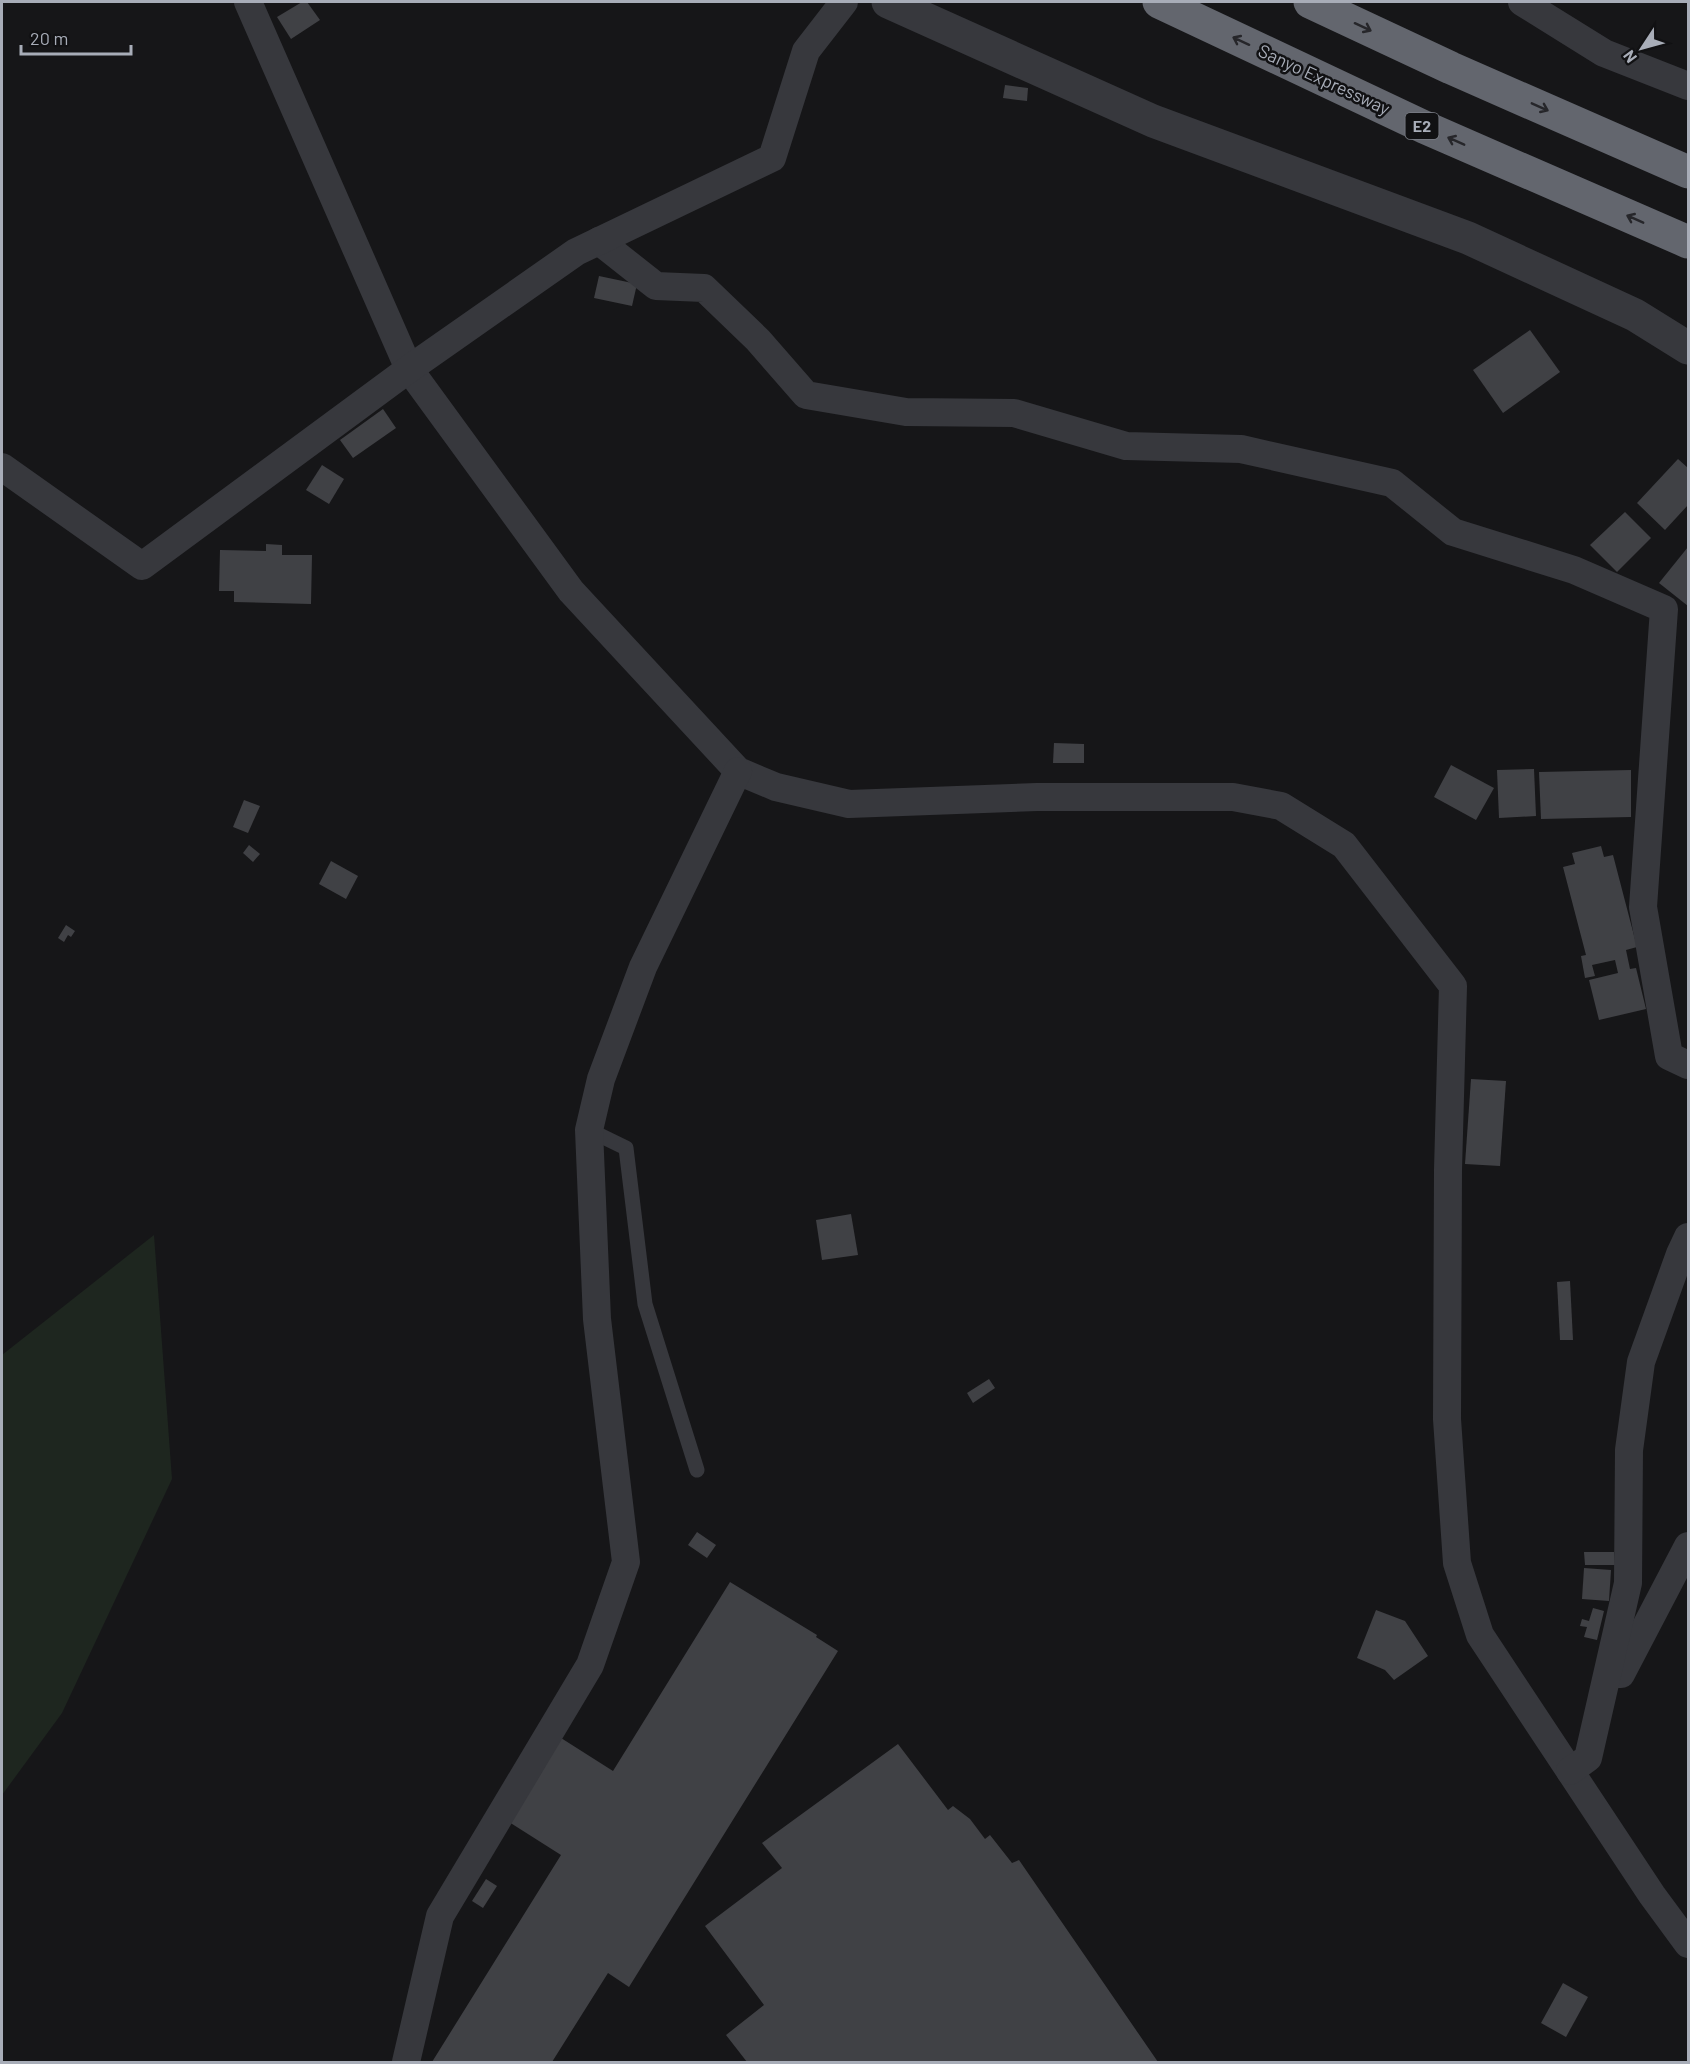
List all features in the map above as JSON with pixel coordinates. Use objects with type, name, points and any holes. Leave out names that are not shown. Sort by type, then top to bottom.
[{"type":"highway","name":"Sanyo Expressway","points":[[1159,2],[1424,127],[1689,242]]},
{"type":"highway","points":[[1310,2],[1450,68],[1689,172]]},
{"type":"street","points":[[248,2],[409,369],[571,591],[738,771],[776,787],[849,804],[1038,797],[1233,797],[1281,806],[1344,845],[1453,986],[1448,1170],[1447,1419],[1457,1563],[1480,1635],[1652,1895],[1689,1944]]},
{"type":"street","points":[[2,467],[142,566],[409,369],[576,252],[772,158],[806,51],[844,2]]},
{"type":"street","points":[[888,2],[1153,121],[1468,238],[1635,315],[1689,348]]},
{"type":"street","points":[[1522,2],[1604,53],[1689,86]]},
{"type":"street","points":[[599,241],[656,286],[704,288],[758,340],[807,395],[906,412],[1014,413],[1126,446],[1241,449],[1392,483],[1453,532],[1574,570],[1664,609],[1643,906],[1669,1056],[1689,1065]]},
{"type":"street","points":[[406,2062],[440,1916],[590,1665],[626,1562],[597,1319],[589,1130],[601,1079],[643,967],[738,771]]},
{"type":"street","points":[[1570,1772],[1588,1758],[1628,1583],[1629,1450],[1641,1362],[1680,1254],[1689,1237]]},
{"type":"street","points":[[1607,1674],[1621,1674],[1689,1546]]},
{"type":"lane","points":[[589,1130],[626,1148],[645,1304],[697,1470]]},
{"type":"shaded area","points":[[154,1235],[172,1479],[62,1713],[2,1795],[2,1355]]},
{"type":"building","points":[[302,2],[307,2],[320,20],[291,39],[277,17]]},
{"type":"building","points":[[1005,85],[1028,88],[1027,101],[1003,98]]},
{"type":"building","points":[[599,276],[637,284],[632,306],[594,298]]},
{"type":"building","points":[[1530,330],[1560,372],[1503,413],[1473,370]]},
{"type":"building","points":[[383,409],[396,428],[353,458],[340,440]]},
{"type":"building","points":[[1678,459],[1688,468],[1688,505],[1665,530],[1637,503]]},
{"type":"building","points":[[322,465],[344,479],[329,504],[306,490]]},
{"type":"building","points":[[1625,512],[1651,538],[1617,572],[1590,545]]},
{"type":"building","points":[[266,544],[282,545],[282,555],[312,555],[311,604],[234,602],[234,591],[219,591],[220,550],[266,551]]},
{"type":"building","points":[[1688,547],[1688,606],[1659,583]]},
{"type":"building","points":[[1054,743],[1084,744],[1084,763],[1053,763]]},
{"type":"building","points":[[1451,765],[1494,788],[1476,820],[1434,797]]},
{"type":"building","points":[[1534,769],[1536,816],[1499,818],[1497,770]]},
{"type":"building","points":[[1631,770],[1631,817],[1541,819],[1539,772]]},
{"type":"building","points":[[244,800],[260,806],[248,833],[233,827]]},
{"type":"building","points":[[249,845],[260,854],[253,862],[243,853]]},
{"type":"building","points":[[1601,846],[1604,857],[1613,855],[1637,947],[1626,950],[1630,969],[1636,968],[1646,1009],[1599,1020],[1589,980],[1618,973],[1615,960],[1592,965],[1595,976],[1585,978],[1581,956],[1586,955],[1563,867],[1575,864],[1572,853]]},
{"type":"building","points":[[331,861],[358,876],[346,899],[319,884]]},
{"type":"building","points":[[66,925],[75,931],[71,937],[68,935],[64,942],[58,938]]},
{"type":"building","points":[[1471,1079],[1506,1081],[1500,1166],[1465,1164]]},
{"type":"building","points":[[851,1214],[858,1255],[822,1260],[816,1220]]},
{"type":"building","points":[[1570,1281],[1573,1340],[1560,1340],[1557,1282]]},
{"type":"building","points":[[989,1379],[995,1388],[973,1403],[967,1393]]},
{"type":"building","points":[[697,1532],[716,1545],[707,1558],[688,1545]]},
{"type":"building","points":[[1584,1552],[1614,1552],[1615,1565],[1585,1565]]},
{"type":"building","points":[[1584,1568],[1611,1570],[1609,1601],[1582,1599]]},
{"type":"building","points":[[730,1582],[817,1635],[816,1637],[838,1651],[629,1987],[608,1973],[552,2062],[432,2062],[561,1855],[509,1822],[550,1731],[613,1771]]},
{"type":"building","points":[[1593,1608],[1604,1611],[1597,1640],[1584,1637],[1587,1627],[1580,1626],[1582,1619],[1589,1621]]},
{"type":"building","points":[[1376,1610],[1405,1621],[1428,1656],[1394,1680],[1385,1670],[1357,1658]]},
{"type":"building","points":[[898,1744],[948,1810],[953,1806],[970,1819],[985,1839],[990,1835],[1012,1863],[1019,1860],[1158,2062],[747,2062],[726,2035],[764,2005],[705,1926],[782,1868],[762,1843]]},
{"type":"building","points":[[486,1879],[497,1886],[483,1908],[472,1901]]},
{"type":"building","points":[[1563,1983],[1588,1997],[1566,2037],[1541,2023]]}]
